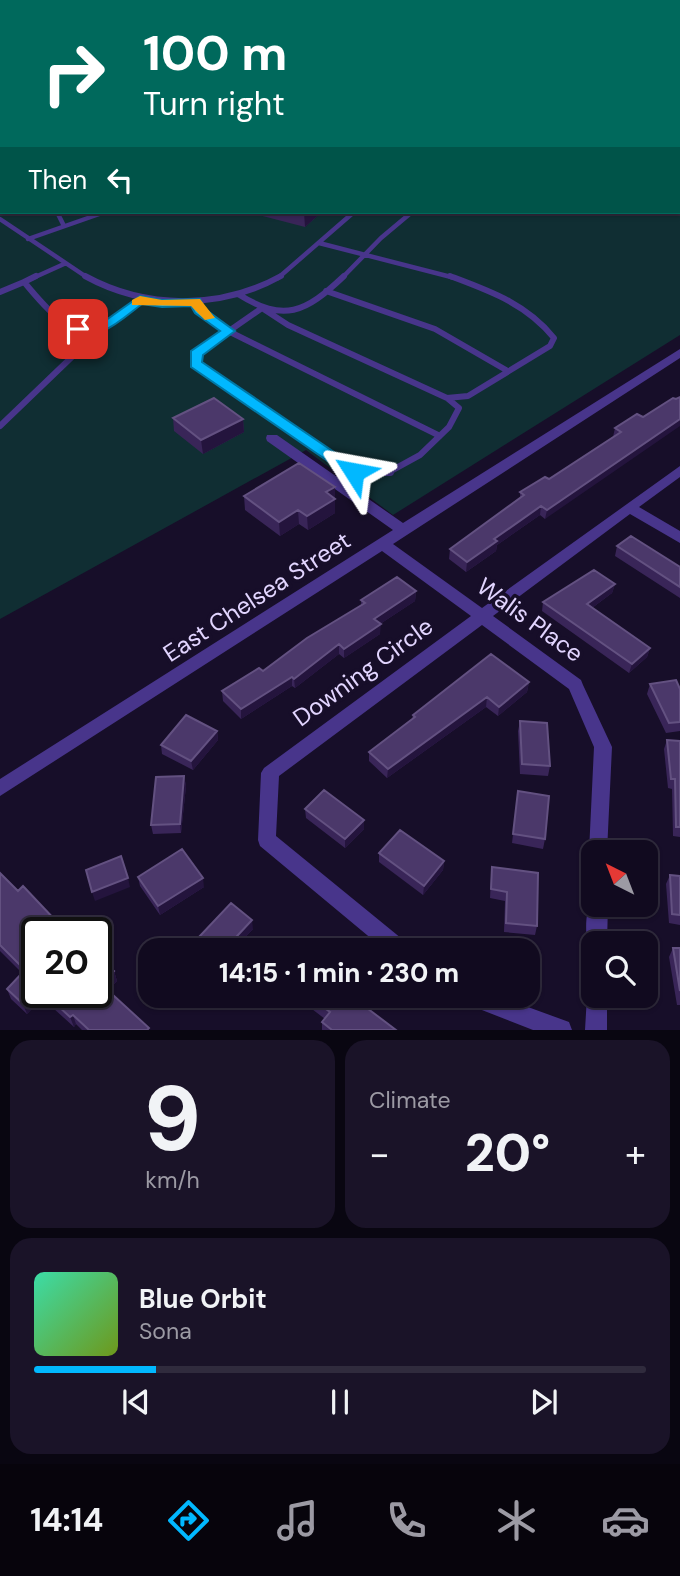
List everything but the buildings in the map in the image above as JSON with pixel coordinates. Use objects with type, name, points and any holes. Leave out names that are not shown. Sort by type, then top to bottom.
[{"type":"street","name":"East Chelsea Street","points":[[0,788],[680,353]]},
{"type":"street","points":[[272,438],[403,530]]},
{"type":"street","name":"Downing Circle","points":[[385,938],[267,840],[270,773],[680,470]]},
{"type":"street","points":[[631,508],[680,538]]},
{"type":"street","name":"Walis Place","points":[[382,543],[575,685],[603,747],[599,840]]},
{"type":"street","points":[[503,1008],[561,1030]]},
{"type":"street","points":[[596,1030],[597,1008]]},
{"type":"lane","points":[[58,214],[64,226]]},
{"type":"lane","points":[[28,239],[99,214]]},
{"type":"lane","points":[[0,219],[89,281],[140,300],[162,303],[196,302],[238,294],[280,278],[352,214]]},
{"type":"lane","points":[[238,294],[262,308],[288,326],[447,398],[459,408],[449,427],[420,455],[389,472],[354,472],[196,364],[196,354],[262,308],[277,312],[326,292],[410,214]]},
{"type":"lane","points":[[319,243],[469,283],[545,321],[554,338],[550,346],[506,370],[468,396],[447,398]]},
{"type":"lane","points":[[0,292],[64,264]]},
{"type":"lane","points":[[24,282],[59,321],[78,329],[102,328]]},
{"type":"lane","points":[[326,292],[435,329],[506,370]]},
{"type":"lane","points":[[0,426],[102,328],[140,300]]},
{"type":"lane","points":[[196,302],[200,311],[228,331],[440,436]]},
{"type":"green space","points":[[0,214],[680,214],[680,335],[393,515],[306,450],[0,619]]},
{"type":"slow traffic","points":[[136,302],[196,302],[200,311],[209,318]]},
{"type":"route","points":[[78,329],[102,328],[140,300],[162,303],[196,302],[200,311],[228,331],[196,354],[196,364],[354,472]]}]
